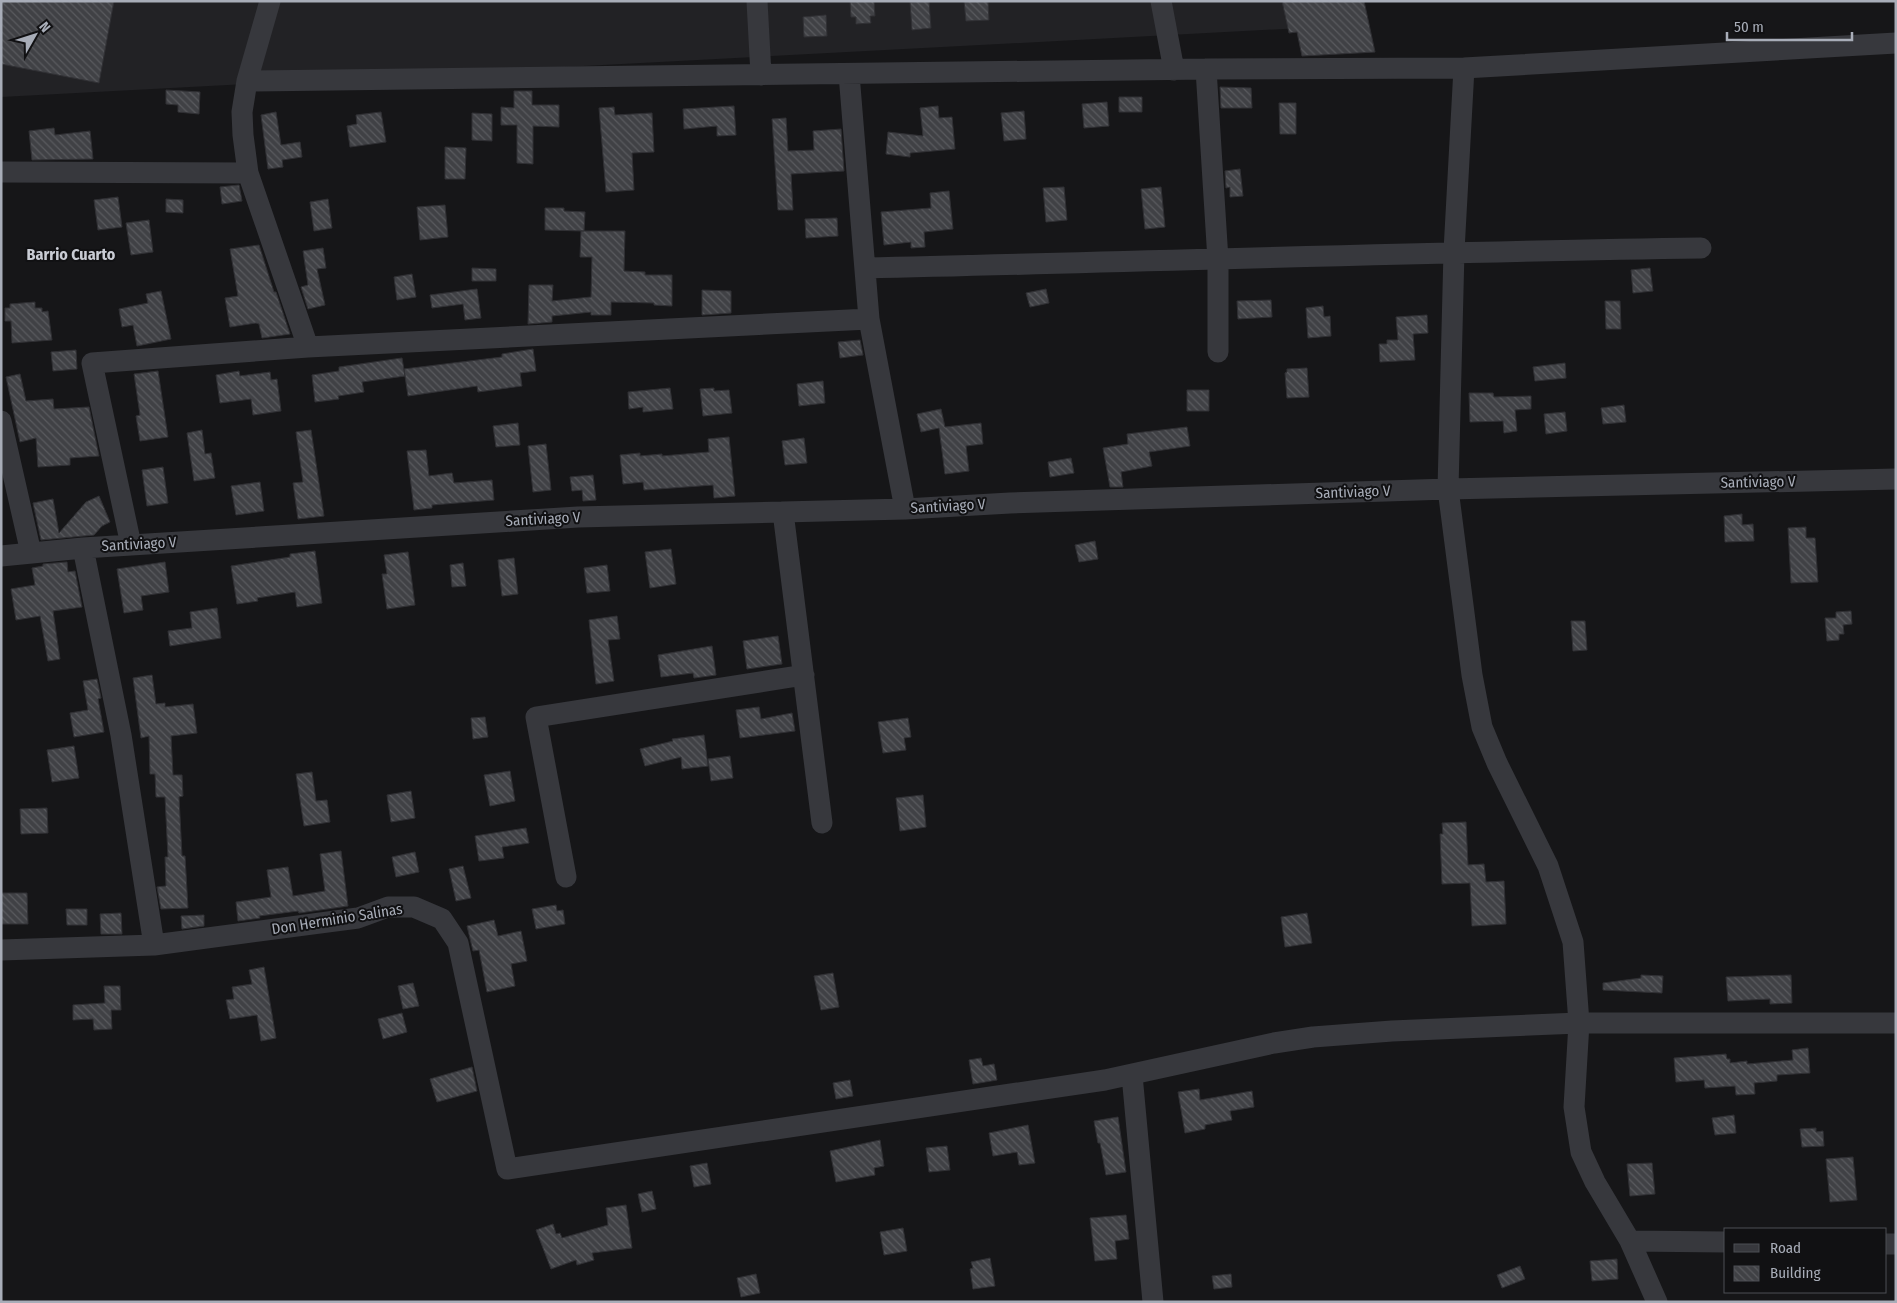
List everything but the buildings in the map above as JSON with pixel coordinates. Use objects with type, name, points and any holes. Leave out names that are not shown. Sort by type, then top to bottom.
[{"type":"street","points":[[270,1],[247,81],[242,112],[248,173],[308,347]]},
{"type":"street","points":[[757,1],[761,75]]},
{"type":"street","points":[[1161,1],[1174,70]]},
{"type":"street","points":[[247,81],[1464,68],[1896,43]]},
{"type":"street","points":[[1464,68],[1454,251],[1448,489],[1472,675],[1482,727],[1497,763],[1548,866],[1573,942],[1579,1023],[1574,1107],[1581,1152],[1595,1182],[1630,1240],[1657,1302]]},
{"type":"street","points":[[1206,70],[1218,260],[1218,352]]},
{"type":"street","points":[[849,74],[869,319],[905,509]]},
{"type":"street","points":[[1,172],[248,173]]},
{"type":"street","points":[[864,268],[1218,260],[1454,251],[1701,248]]},
{"type":"street","points":[[131,545],[92,363],[308,347],[869,319]]},
{"type":"street","points":[[1,421],[31,553]]},
{"type":"street","name":"Santiviago V","points":[[1,556],[83,548],[578,517],[905,509],[1010,503],[1448,489],[1896,479]]},
{"type":"street","points":[[783,512],[822,823]]},
{"type":"street","points":[[83,548],[121,735],[154,944]]},
{"type":"street","points":[[566,877],[536,717],[804,675]]},
{"type":"street","name":"Don Herminio Salinas","points":[[1,950],[154,944],[358,918],[388,908],[414,908],[442,919],[458,943],[507,1170],[1132,1075]]},
{"type":"street","points":[[1153,1302],[1132,1075],[1274,1043],[1313,1037],[1392,1030],[1579,1023],[1896,1023]]},
{"type":"street","points":[[1630,1240],[1724,1242]]},
{"type":"shaded area","points":[[1,1],[1331,1],[1339,26],[1,97]]},
{"type":"district","name":"Barrio Cuarto","points":[[71,254]]}]
